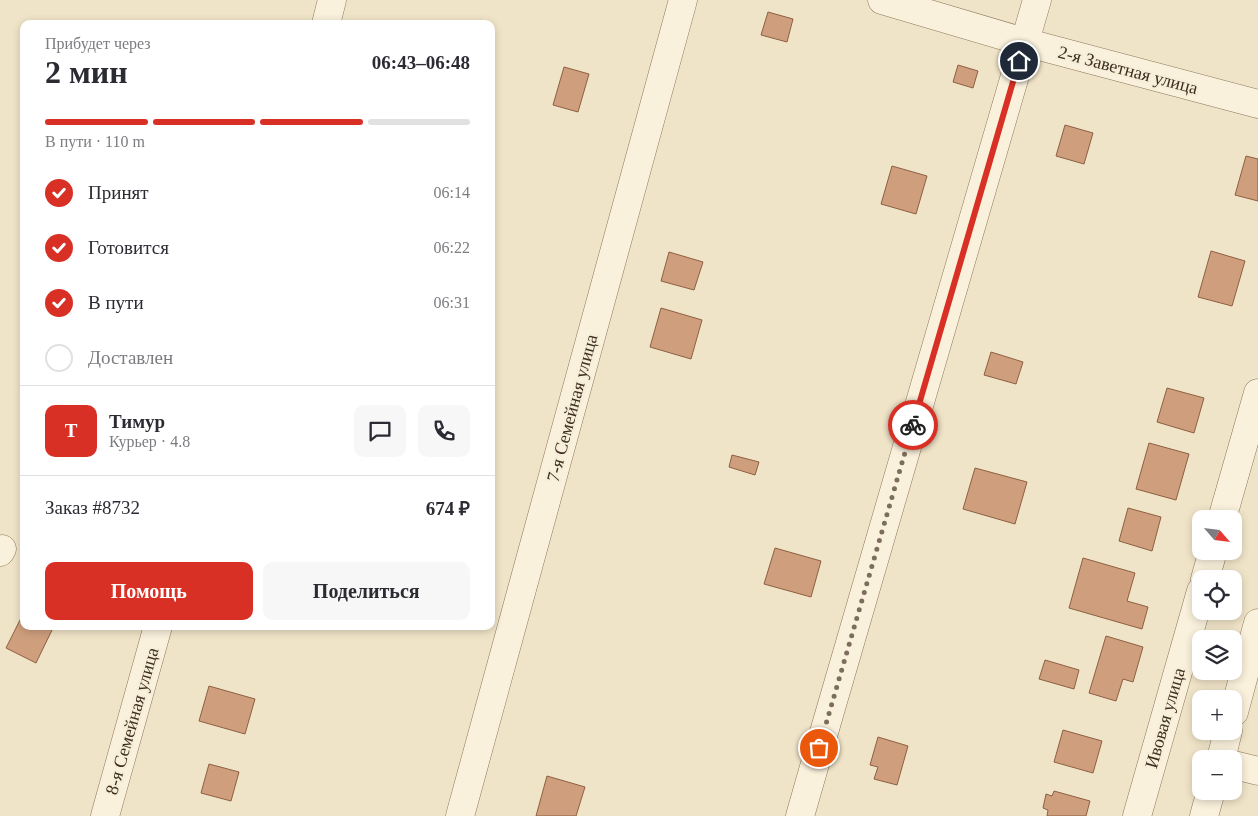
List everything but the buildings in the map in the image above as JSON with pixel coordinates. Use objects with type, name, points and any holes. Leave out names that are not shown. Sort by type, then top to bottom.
[{"type":"street","points":[[327,20],[332,0]]},
{"type":"street","name":"7-я Семейная улица","points":[[460,816],[683,0]]},
{"type":"street","name":"2-я Заветная улица","points":[[882,0],[1024,42],[1258,104]]},
{"type":"street","points":[[800,816],[1037,0]]},
{"type":"street","points":[[1225,510],[1258,393]]},
{"type":"street","name":"Ивовая улица","points":[[1137,816],[1193,620]]},
{"type":"street","points":[[1240,690],[1258,622]]},
{"type":"street","name":"8-я Семейная улица","points":[[105,816],[157,630]]},
{"type":"street","points":[[1242,767],[1258,771]]},
{"type":"street","points":[[1204,816],[1209,800]]},
{"type":"way so far","points":[[819,748],[913,425]]},
{"type":"route","points":[[913,425],[1019,61]]}]
